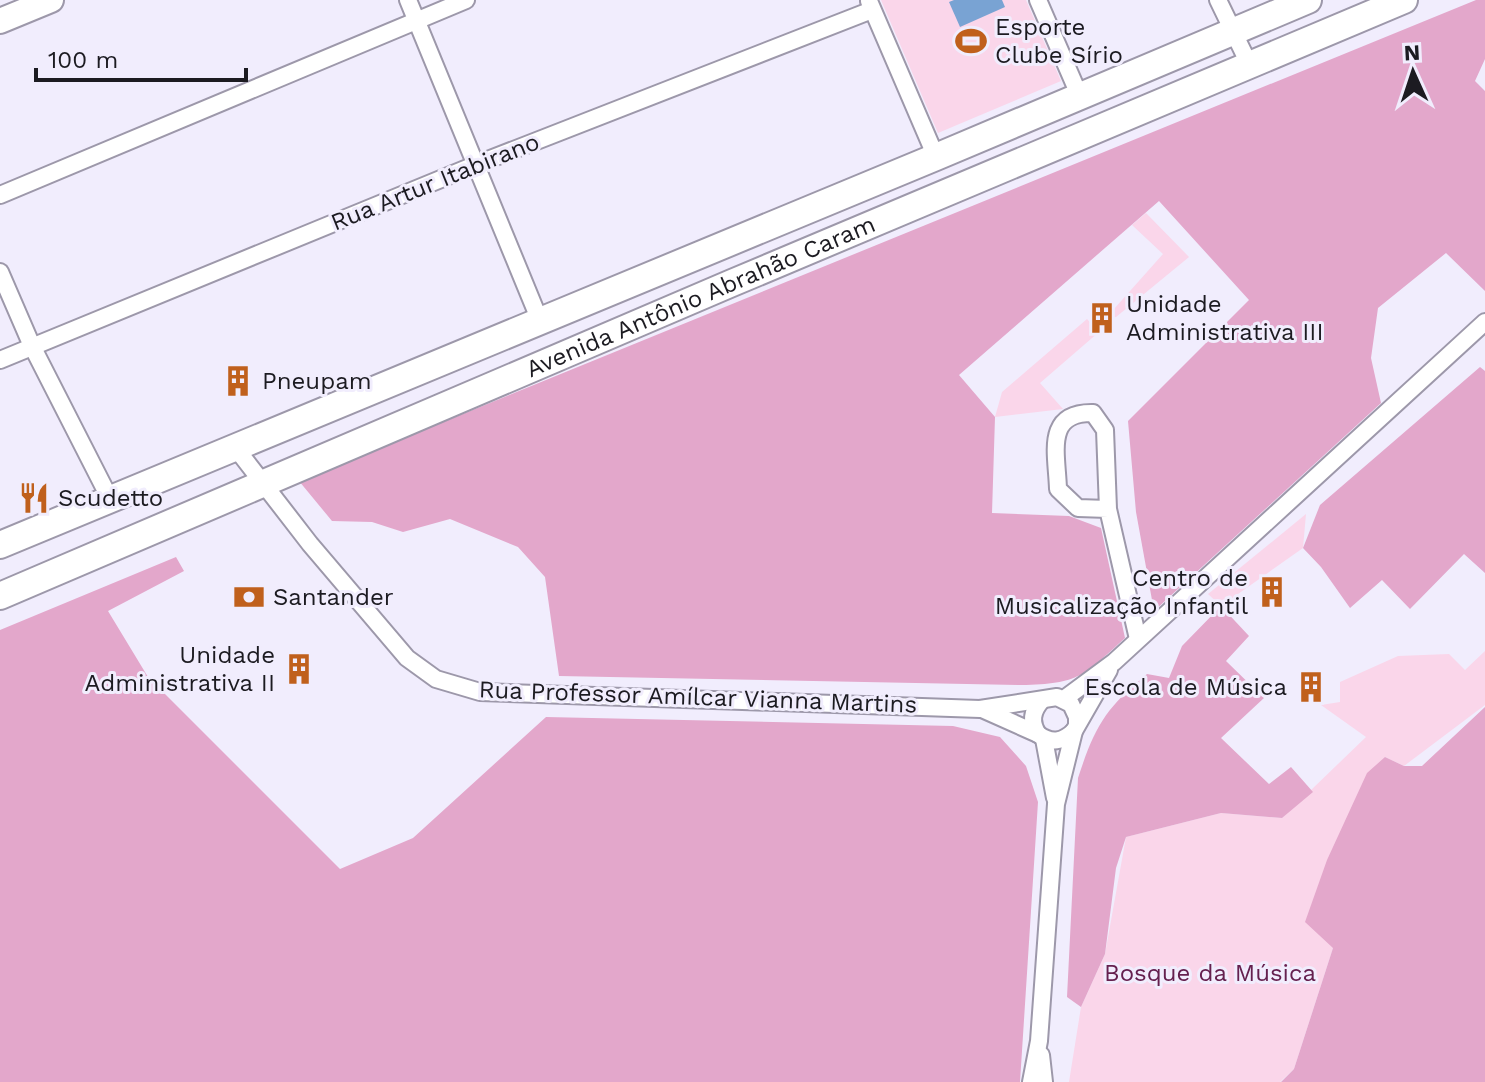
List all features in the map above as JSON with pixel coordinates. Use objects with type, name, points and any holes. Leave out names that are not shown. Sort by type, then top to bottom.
[{"type":"main road","name":"Avenida Antônio Abrahão Caram","points":[[0,545],[1308,0]]},
{"type":"main road","name":"Avenida Antônio Abrahão Caram","points":[[0,596],[751,274],[1404,0]]},
{"type":"main road","points":[[736,240],[751,274]]},
{"type":"street","points":[[0,21],[51,0]]},
{"type":"street","points":[[408,0],[540,321]]},
{"type":"street","points":[[0,195],[466,0]]},
{"type":"street","points":[[1038,0],[1080,97]]},
{"type":"street","points":[[1218,0],[1249,64]]},
{"type":"street","points":[[870,5],[936,157]]},
{"type":"street","name":"Rua Artur Itabirano","points":[[0,360],[870,5]]},
{"type":"street","points":[[0,272],[32,346],[110,499]]},
{"type":"street","points":[[1064,699],[1114,662],[1483,327]]},
{"type":"street","points":[[1108,509],[1078,508],[1058,489],[1058,430],[1067,417],[1093,413],[1105,430],[1108,509],[1138,639]]},
{"type":"street","name":"Rua Professor Amílcar Vianna Martins","points":[[235,447],[310,544],[407,658],[436,679],[480,692],[980,709],[1042,700]]},
{"type":"street","points":[[1041,736],[1061,740],[1075,728],[1114,662]]},
{"type":"street","points":[[1031,1082],[1039,1041],[1056,804],[1075,728],[1075,709],[1057,697],[1042,700],[1032,717],[1034,728],[1041,736],[1056,804]]},
{"type":"street","name":"Rua Professor Amílcar Vianna Martins","points":[[980,709],[1041,736]]},
{"type":"street","points":[[1039,1041],[1044,1082]]},
{"type":"green space","name":"Esporte Clube Sírio","points":[[881,0],[1026,0],[1061,81],[938,133]]},
{"type":"green space","points":[[1146,213],[1189,257],[1116,317],[1106,318],[1163,254],[1132,225]]},
{"type":"green space","points":[[1087,319],[1099,332],[1040,383],[1063,409],[995,417],[1002,392]]},
{"type":"green space","points":[[1306,514],[1303,548],[1221,606],[1208,594]]},
{"type":"green space","name":"Bosque da Música","points":[[1485,651],[1485,705],[1404,766],[1385,757],[1333,948],[1294,1069],[1280,1082],[1069,1082],[1081,1007],[1105,954],[1126,837],[1221,813],[1282,818],[1366,737],[1321,705],[1340,702],[1340,682],[1398,656],[1449,654],[1465,670]]},
{"type":"shaded area","points":[[1476,0],[1485,0],[1485,59],[1475,81],[1485,91],[1485,291],[1446,253],[1378,308],[1371,358],[1381,403],[1154,611],[1136,512],[1128,421],[1249,300],[1159,201],[959,375],[995,417],[992,513],[1069,516],[1101,528],[1125,638],[1089,669],[1069,680],[1021,685],[559,676],[545,577],[518,547],[450,519],[403,532],[372,522],[332,521],[299,481]]},
{"type":"shaded area","points":[[1480,367],[1485,371],[1485,573],[1464,554],[1410,609],[1382,580],[1350,608],[1321,567],[1303,548],[1320,505]]},
{"type":"shaded area","points":[[176,557],[184,571],[108,611],[148,677],[340,869],[413,838],[546,717],[953,726],[1000,737],[1026,766],[1038,802],[1020,1082],[0,1082],[0,630]]},
{"type":"shaded area","points":[[1221,606],[1249,636],[1226,661],[1264,698],[1221,738],[1269,784],[1291,767],[1313,792],[1282,818],[1221,813],[1126,837],[1116,868],[1105,954],[1081,1007],[1067,997],[1078,778],[1084,760],[1096,731],[1111,709],[1147,674],[1169,678],[1182,646]]},
{"type":"shaded area","points":[[1485,707],[1485,1082],[1281,1082],[1294,1069],[1333,948],[1305,922],[1327,860],[1367,773],[1385,757],[1404,766],[1422,766]]},
{"type":"water","points":[[1002,0],[1005,7],[960,27],[949,2]]},
{"type":"place","name":"Esporte Clube Sírio","points":[[971,41]]},
{"type":"place","name":"Unidade Administrativa III","points":[[1102,318]]},
{"type":"place","name":"Pneupam","points":[[238,381]]},
{"type":"place","name":"Scudetto","points":[[34,498]]},
{"type":"place","name":"Centro de Musicalização Infantil","points":[[1272,592]]},
{"type":"place","name":"Santander","points":[[249,597]]},
{"type":"place","name":"Unidade Administrativa II","points":[[299,669]]},
{"type":"place","name":"Escola de Música","points":[[1311,687]]}]
